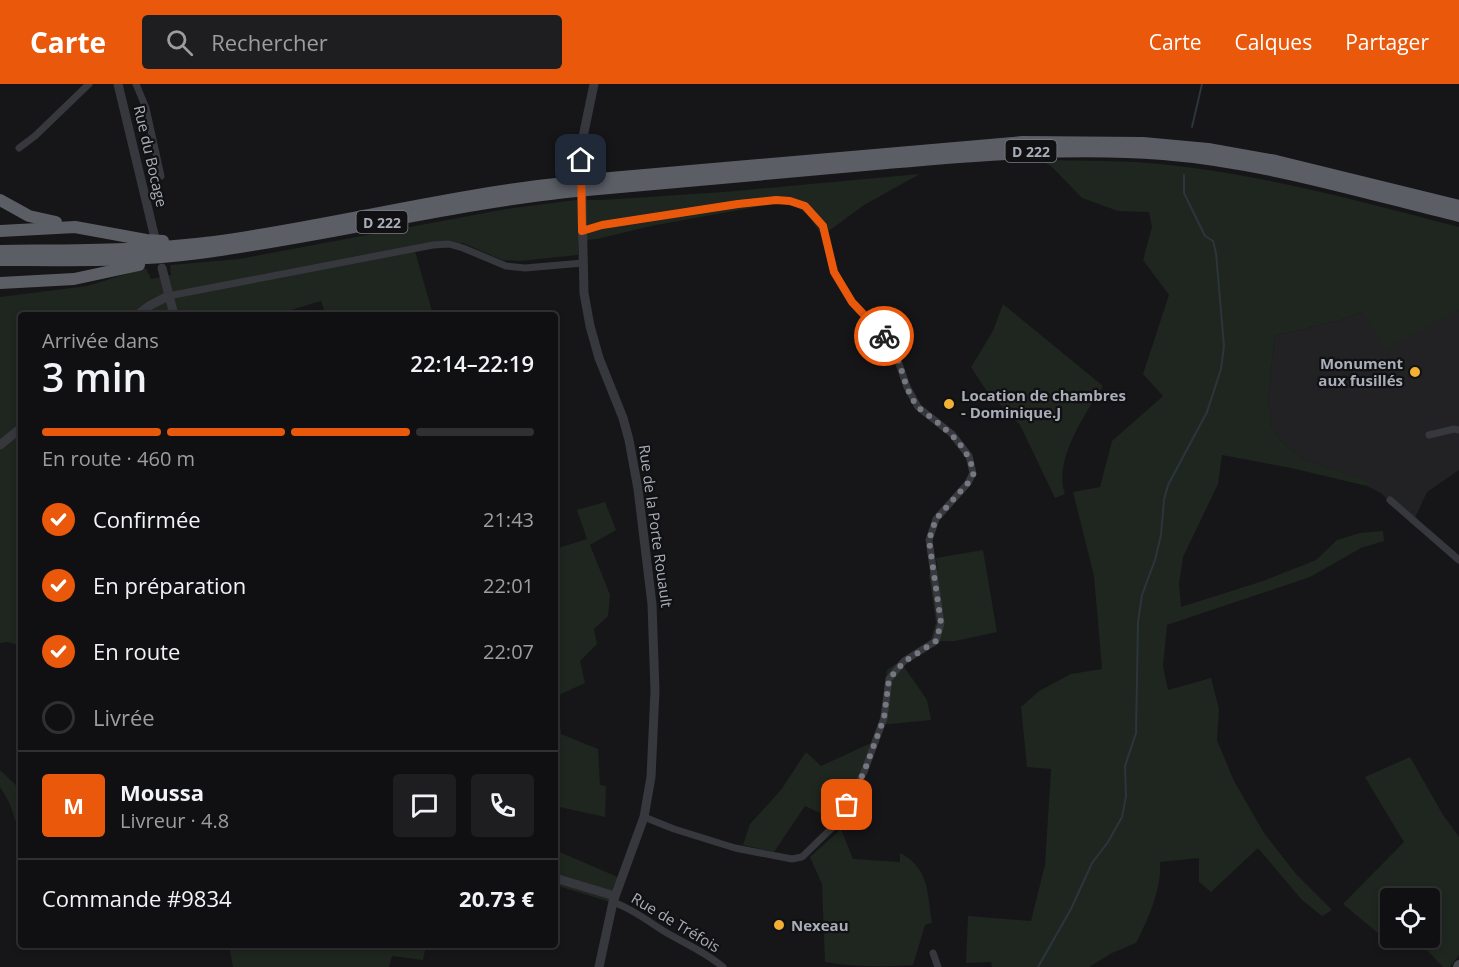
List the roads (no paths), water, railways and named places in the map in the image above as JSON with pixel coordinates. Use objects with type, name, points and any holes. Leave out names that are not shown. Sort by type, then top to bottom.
[{"type":"highway","name":"D 222","points":[[0,250],[138,249],[215,242],[510,189],[566,187],[1023,142],[1143,143],[1208,149],[1276,161],[1459,206]]},
{"type":"highway","name":"D 222","points":[[598,184],[1020,152],[1101,150],[1163,154],[1247,165],[1459,216]]},
{"type":"highway","name":"D 222","points":[[0,260],[143,259],[198,254],[512,199],[566,187]]},
{"type":"highway","points":[[0,200],[29,216],[75,227],[146,240],[202,239],[215,242]]},
{"type":"highway","points":[[0,231],[75,227]]},
{"type":"highway","points":[[0,290],[74,279],[133,266],[181,260],[198,254]]},
{"type":"highway","points":[[0,283],[74,279]]},
{"type":"street","points":[[19,148],[89,84]]},
{"type":"street","name":"Rue du Bocage","points":[[118,84],[154,234]]},
{"type":"street","points":[[136,84],[146,108],[161,176]]},
{"type":"street","name":"Rue de la Porte Rouault","points":[[594,84],[581,160],[584,293],[599,358],[623,418],[638,489],[650,584],[655,691],[651,777],[644,817],[614,899],[599,967]]},
{"type":"street","points":[[582,231],[602,225],[738,204],[776,200],[790,201],[805,206],[823,226],[834,272],[852,302],[888,339],[907,387],[918,407],[952,434],[969,456],[974,473],[936,519],[929,540],[941,623],[936,641],[904,662],[889,679],[884,718],[864,772],[838,822],[824,837],[805,855],[792,859],[735,848],[644,817]]},
{"type":"street","points":[[141,312],[168,296],[433,245],[449,244],[463,248],[506,266],[525,268],[583,263]]},
{"type":"street","points":[[162,268],[173,312]]},
{"type":"street","points":[[1429,435],[1454,429],[1459,430]]},
{"type":"street","points":[[0,445],[18,430]]},
{"type":"street","points":[[1390,500],[1459,560]]},
{"type":"street","points":[[558,879],[614,899]]},
{"type":"street","name":"Rue de Tréfois","points":[[614,899],[668,934],[706,953],[723,967]]},
{"type":"street","points":[[933,953],[938,967]]},
{"type":"waterway","points":[[1192,127],[1202,84]]},
{"type":"waterway","points":[[1038,967],[1071,909],[1092,863],[1108,842],[1122,817],[1126,796],[1125,766],[1136,733],[1138,622],[1142,595],[1155,560],[1161,535],[1164,500],[1168,485],[1207,412],[1221,369],[1224,346],[1216,253],[1213,241],[1205,236],[1184,193],[1184,175]]},
{"type":"place","name":"Monument aux fusillés","points":[[1415,372]]},
{"type":"place","name":"Location de chambres - Dominique.J","points":[[949,404]]},
{"type":"place","name":"Nexeau","points":[[779,925]]}]
